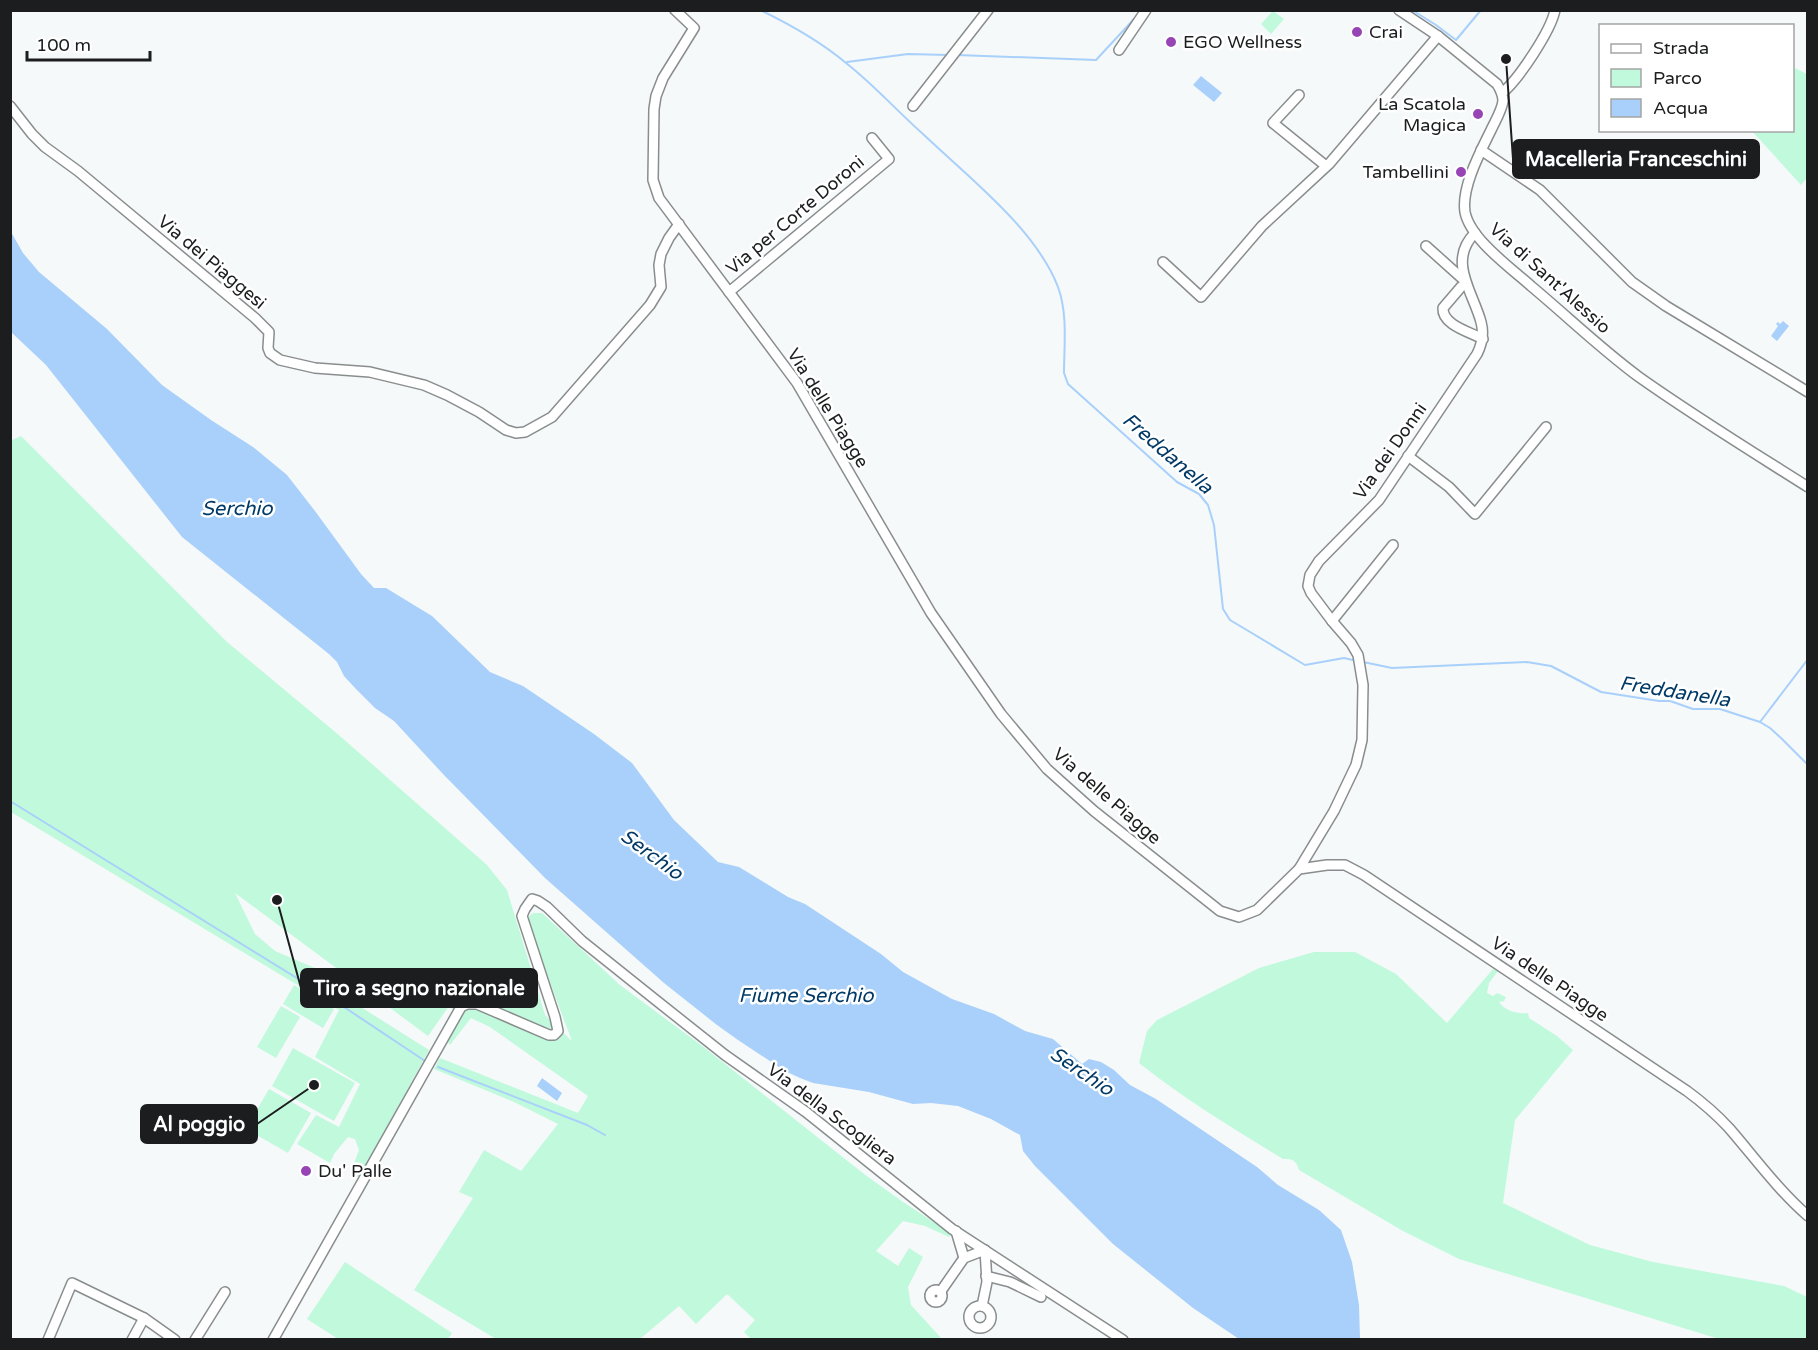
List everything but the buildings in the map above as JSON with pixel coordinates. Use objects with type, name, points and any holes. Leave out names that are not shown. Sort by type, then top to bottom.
[{"type":"street","name":"Via delle Piagge","points":[[675,10],[694,28],[668,70],[656,96],[653,180],[659,198],[797,383],[931,613],[1001,714],[1047,769],[1094,811],[1220,911],[1239,917],[1257,910],[1299,868],[1345,865],[1364,875],[1687,1091],[1728,1127],[1788,1199],[1808,1216]]},
{"type":"street","points":[[913,106],[988,10]]},
{"type":"street","points":[[1119,50],[1146,10]]},
{"type":"street","points":[[1399,10],[1438,36],[1497,84],[1502,93],[1516,78],[1544,37],[1555,10]]},
{"type":"street","points":[[1163,262],[1201,297],[1262,226],[1326,166],[1351,139],[1438,36]]},
{"type":"street","name":"Via di Sant'Alessio","points":[[1502,93],[1502,108],[1481,150],[1467,188],[1465,211],[1468,222],[1475,233],[1526,281],[1638,376],[1808,487]]},
{"type":"street","points":[[1299,95],[1273,123],[1326,166]]},
{"type":"street","name":"Via dei Piaggesi","points":[[10,106],[45,147],[78,171],[255,318],[268,332],[268,348],[274,357],[315,368],[370,372],[424,385],[479,412],[506,430],[516,433],[525,432],[552,417],[650,305],[661,287],[659,266],[661,254],[679,224]]},
{"type":"street","name":"Via per Corte Doroni","points":[[729,292],[889,159],[872,138]]},
{"type":"street","points":[[1481,150],[1540,190],[1632,282],[1666,306],[1808,392]]},
{"type":"street","points":[[1475,233],[1467,241],[1463,265],[1465,282],[1482,322],[1483,339]]},
{"type":"street","points":[[1425,246],[1465,282]]},
{"type":"street","points":[[1465,282],[1442,311],[1444,317],[1457,327],[1483,339]]},
{"type":"street","name":"Via dei Donni","points":[[1299,868],[1334,811],[1356,765],[1362,740],[1363,685],[1358,655],[1311,593],[1308,586],[1310,575],[1319,561],[1379,500],[1478,354],[1483,339]]},
{"type":"street","points":[[1408,456],[1449,487],[1476,514],[1546,427]]},
{"type":"street","points":[[1332,621],[1393,545]]},
{"type":"street","name":"Via della Scogliera","points":[[273,1340],[461,1007],[467,1004],[477,1004],[549,1035],[554,1035],[558,1031],[522,916],[532,900],[547,907],[582,941],[725,1055],[806,1112],[956,1231],[1123,1340]]},
{"type":"street","points":[[956,1231],[969,1256],[985,1263]]},
{"type":"street","points":[[941,1291],[969,1256],[985,1250],[987,1282],[982,1306]]},
{"type":"street","points":[[986,1276],[1010,1282],[1041,1298]]},
{"type":"street","points":[[48,1340],[72,1283],[144,1318],[174,1340]]},
{"type":"street","points":[[195,1340],[225,1292]]},
{"type":"street","points":[[132,1340],[144,1318]]},
{"type":"green space","points":[[1273,11],[1284,19],[1271,34],[1261,24]]},
{"type":"green space","points":[[1794,68],[1807,74],[1807,178],[1801,185],[1753,132],[1794,132]]},
{"type":"green space","points":[[21,436],[227,642],[340,736],[487,865],[507,890],[545,1015],[572,1041],[526,919],[533,913],[542,913],[620,985],[701,1045],[864,1174],[952,1234],[949,1237],[925,1226],[903,1221],[876,1251],[898,1266],[909,1248],[923,1257],[908,1287],[911,1305],[942,1339],[751,1339],[744,1332],[755,1320],[727,1294],[696,1324],[679,1306],[640,1339],[496,1339],[414,1290],[473,1198],[459,1192],[484,1150],[521,1171],[558,1124],[514,1102],[434,1069],[440,1058],[578,1113],[588,1096],[490,1027],[471,1018],[450,1045],[446,1039],[461,1013],[449,1006],[428,1036],[235,893],[255,934],[275,951],[336,977],[329,987],[429,1050],[359,1178],[351,1171],[359,1150],[355,1139],[348,1137],[334,1154],[330,1163],[297,1144],[316,1115],[339,1127],[360,1084],[315,1057],[339,1010],[11,812],[10,441]]},
{"type":"green space","points":[[1314,952],[1355,952],[1396,974],[1447,1023],[1493,969],[1498,971],[1489,983],[1487,993],[1493,996],[1497,993],[1506,997],[1504,1001],[1499,1002],[1505,1008],[1528,1013],[1529,1018],[1557,1036],[1573,1050],[1515,1120],[1503,1203],[1590,1245],[1653,1262],[1784,1286],[1807,1297],[1807,1339],[1719,1339],[1459,1259],[1403,1231],[1299,1170],[1294,1161],[1283,1159],[1228,1125],[1139,1063],[1147,1031],[1157,1020],[1259,968]]},
{"type":"green space","points":[[294,985],[334,1009],[323,1028],[283,1004]]},
{"type":"green space","points":[[281,1006],[300,1017],[276,1058],[257,1047]]},
{"type":"green space","points":[[293,1048],[355,1083],[334,1121],[272,1086]]},
{"type":"green space","points":[[269,1089],[311,1113],[288,1153],[246,1129]]},
{"type":"green space","points":[[345,1262],[452,1333],[448,1339],[338,1339],[307,1319]]},
{"type":"water","points":[[1201,76],[1222,93],[1214,102],[1193,85]]},
{"type":"water","points":[[11,232],[23,253],[39,272],[107,329],[162,385],[253,447],[287,475],[374,588],[386,588],[432,616],[490,672],[523,686],[632,763],[674,820],[718,862],[739,867],[788,897],[805,904],[881,954],[903,972],[952,999],[994,1014],[1025,1031],[1053,1039],[1082,1064],[1089,1059],[1101,1062],[1114,1070],[1130,1085],[1156,1099],[1257,1167],[1278,1185],[1319,1210],[1341,1230],[1352,1262],[1359,1305],[1360,1339],[1239,1339],[1193,1308],[1113,1244],[1035,1166],[1023,1151],[1020,1135],[991,1119],[958,1106],[913,1104],[869,1092],[813,1083],[800,1078],[785,1071],[738,1040],[664,983],[545,878],[394,721],[375,708],[355,688],[329,654],[182,537],[46,365],[11,332]]},
{"type":"water","points":[[1783,321],[1789,326],[1777,341],[1771,336],[1778,326],[1776,324]]},
{"type":"water","points":[[542,1078],[562,1093],[557,1101],[537,1086]]},
{"type":"waterway","name":"Freddanella","points":[[760,10],[816,41],[856,71],[999,204],[1034,245],[1048,265],[1061,297],[1065,330],[1064,373],[1068,384],[1177,482],[1199,494],[1208,505],[1214,525],[1223,609],[1230,620],[1305,665],[1344,658],[1357,661]]},
{"type":"waterway","points":[[1412,10],[1456,40],[1481,10]]},
{"type":"waterway","points":[[957,55],[1096,60],[1134,19]]},
{"type":"waterway","points":[[847,62],[908,54],[948,55]]},
{"type":"waterway","points":[[1760,722],[1808,659]]},
{"type":"waterway","name":"Freddanella","points":[[1363,662],[1392,668],[1527,662],[1551,666],[1601,692],[1670,701],[1693,709],[1720,709],[1760,722],[1770,728],[1808,765]]},
{"type":"waterway","points":[[10,801],[347,1009],[425,1061]]},
{"type":"waterway","points":[[438,1067],[587,1125],[605,1135]]},
{"type":"place","name":"Crai","points":[[1357,32]]},
{"type":"place","name":"EGO Wellness","points":[[1171,42]]},
{"type":"place","name":"Macelleria Franceschini","points":[[1506,59]]},
{"type":"place","name":"La Scatola Magica","points":[[1478,114]]},
{"type":"place","name":"Tambellini","points":[[1461,172]]},
{"type":"place","name":"Tiro a segno nazionale","points":[[277,900]]},
{"type":"place","name":"Al poggio","points":[[314,1085]]},
{"type":"place","name":"Du' Palle","points":[[306,1171]]},
{"type":"water label","name":"Serchio","points":[[237,508]]},
{"type":"water label","name":"Serchio","points":[[652,854]]},
{"type":"water label","name":"Fiume Serchio","points":[[806,995]]},
{"type":"water label","name":"Serchio","points":[[1082,1071]]}]
